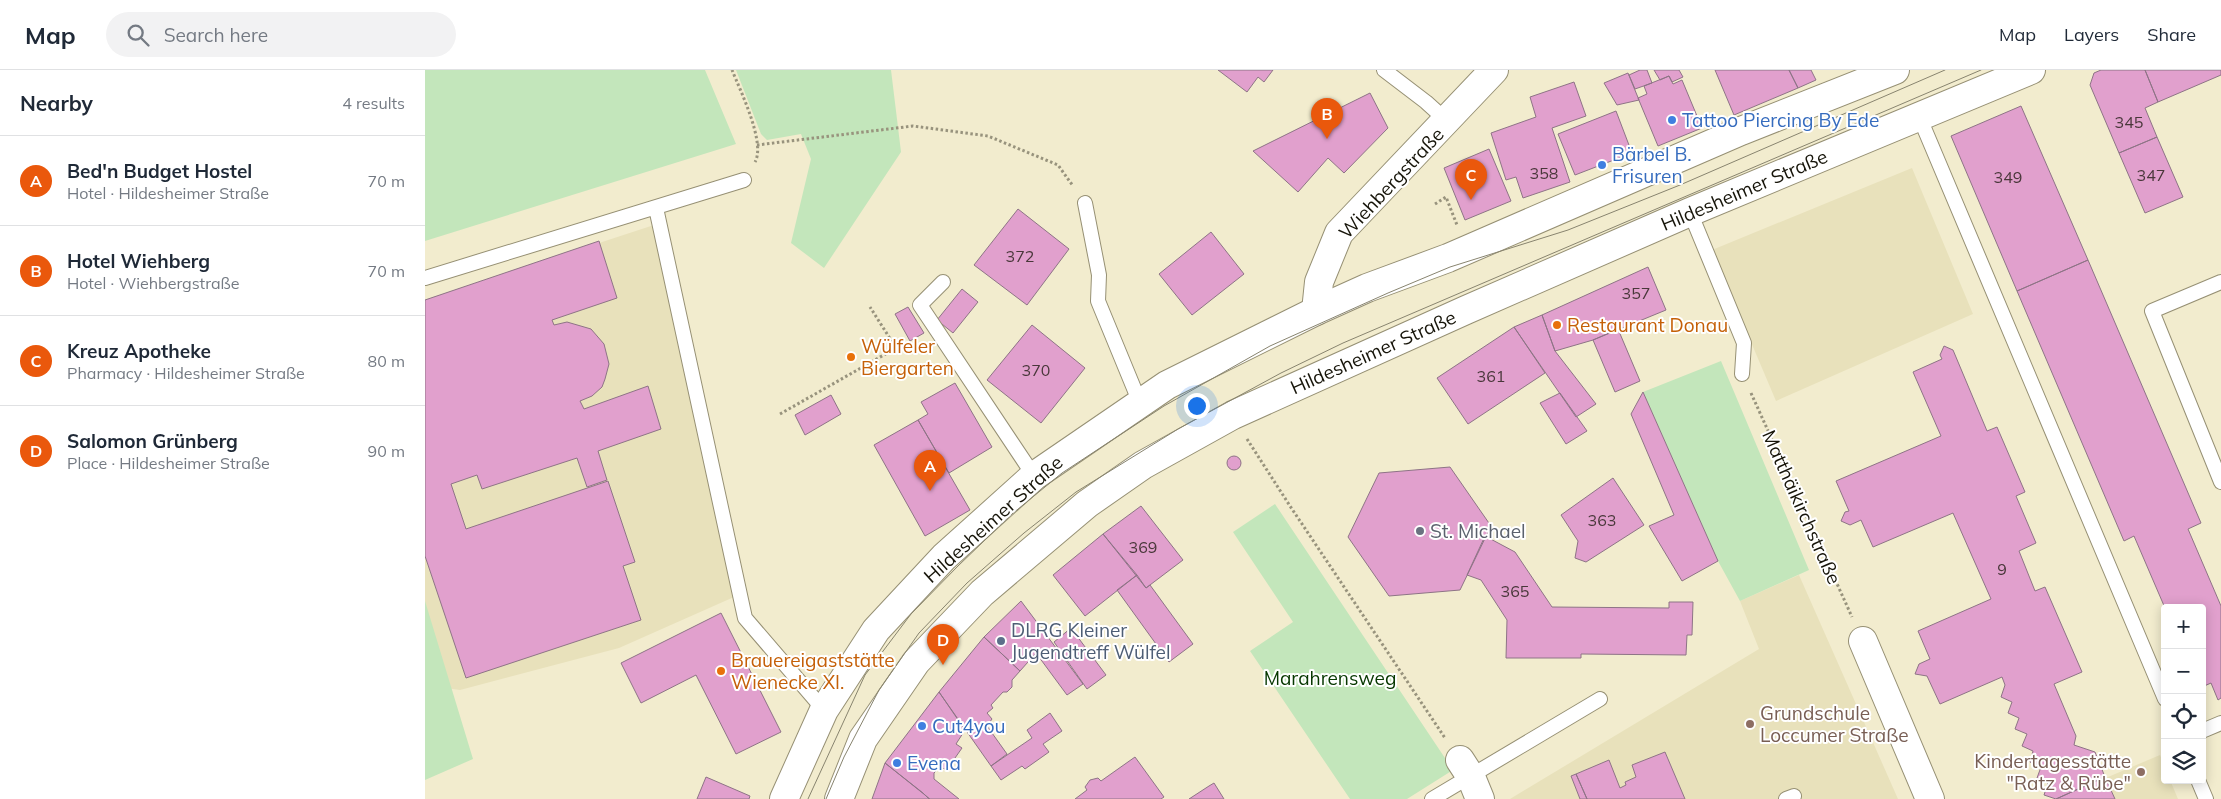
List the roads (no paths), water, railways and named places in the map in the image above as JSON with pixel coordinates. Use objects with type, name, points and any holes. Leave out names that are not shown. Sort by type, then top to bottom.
[{"type":"main road","name":"Wiehbergstraße","points":[[1316,311],[1319,282],[1339,233],[1494,70]]},
{"type":"main road","name":"Hildesheimer Straße","points":[[784,799],[824,710],[876,630],[944,557],[1034,476],[1167,385],[1316,311],[1367,288],[1448,258],[1741,131],[1895,70]]},
{"type":"main road","name":"Hildesheimer Straße","points":[[839,799],[863,740],[915,662],[982,593],[1087,504],[1143,465],[1233,414],[1690,212],[2031,70]]},
{"type":"main road","points":[[1863,641],[1930,799]]},
{"type":"lane","points":[[1384,70],[1426,102],[1447,121]]},
{"type":"lane","points":[[1919,116],[2000,303],[2163,694]]},
{"type":"lane","points":[[425,278],[744,180]]},
{"type":"lane","points":[[1085,203],[1099,275],[1098,301],[1140,403]]},
{"type":"lane","points":[[657,208],[745,618],[824,710]]},
{"type":"lane","points":[[1690,212],[1744,343],[1742,374]]},
{"type":"lane","points":[[943,282],[919,305],[1034,476]]},
{"type":"lane","points":[[2221,282],[2152,311],[2221,482]]},
{"type":"lane","points":[[1432,799],[1470,779],[1600,699]]},
{"type":"lane","points":[[2206,729],[2221,723]]},
{"type":"lane","points":[[2200,784],[2206,799]]},
{"type":"tram line","points":[[808,799],[865,675],[911,614],[1012,514],[1062,473],[1164,406],[1270,346],[1388,293],[1450,267],[1568,230],[1680,185],[1945,70]]},
{"type":"tram line","points":[[826,799],[844,757],[879,690],[919,633],[967,583],[1024,533],[1076,492],[1178,429],[1281,373],[1343,343],[1981,70]]},
{"type":"place","name":"Tattoo Piercing By Ede","points":[[1672,120]]},
{"type":"place","name":"Hotel Wiehberg","points":[[1327,139]]},
{"type":"place","name":"Bärbel B. Frisuren","points":[[1602,165]]},
{"type":"place","name":"Kreuz Apotheke","points":[[1471,200]]},
{"type":"place","name":"Restaurant Donau","points":[[1557,325]]},
{"type":"place","name":"Wülfeler Biergarten","points":[[851,357]]},
{"type":"place","name":"Bed'n Budget Hostel","points":[[930,491]]},
{"type":"place","name":"St. Michael","points":[[1420,531]]},
{"type":"place","name":"DLRG Kleiner Jugendtreff Wülfel","points":[[1001,641]]},
{"type":"place","name":"Salomon Grünberg","points":[[943,665]]},
{"type":"place","name":"Brauereigaststätte Wienecke XI.","points":[[721,671]]},
{"type":"place","name":"Grundschule Loccumer Straße","points":[[1750,724]]},
{"type":"place","name":"Cut4you","points":[[922,726]]},
{"type":"place","name":"Evena","points":[[897,763]]},
{"type":"place","name":"Kindertagesstätte \"Ratz & Rübe\"","points":[[2141,772]]},
{"type":"park label","name":"Marahrensweg","points":[[1330,678]]}]
